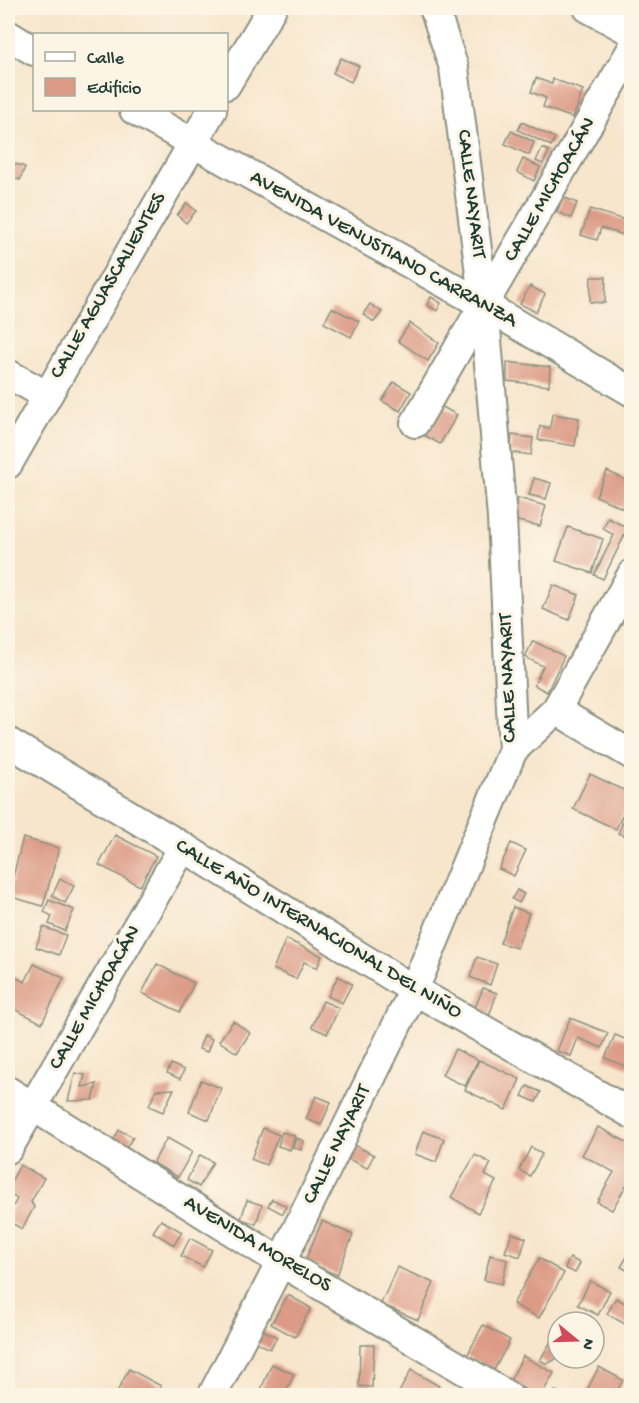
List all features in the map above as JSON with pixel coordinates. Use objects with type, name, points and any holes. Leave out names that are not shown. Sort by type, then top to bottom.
[{"type":"street","points":[[228,82],[272,8]]},
{"type":"street","name":"CALLE NAYARIT","points":[[212,1395],[281,1262],[414,990],[513,750],[501,518],[484,305],[454,68],[434,8]]},
{"type":"street","points":[[588,8],[632,32]]},
{"type":"street","points":[[8,35],[33,50]]},
{"type":"street","name":"CALLE MICHOACÁN","points":[[415,423],[632,49]]},
{"type":"street","name":"AVENIDA VENUSTIANO CARRANZA","points":[[136,111],[484,305],[632,392]]},
{"type":"street","name":"CALLE AGUASCALIENTES","points":[[8,464],[211,111]]},
{"type":"street","points":[[8,374],[46,395]]},
{"type":"street","points":[[513,750],[556,711],[632,574]]},
{"type":"street","points":[[556,711],[632,755]]},
{"type":"street","name":"CALLE AÑO INTERNACIONAL DEL NIÑO","points":[[8,742],[414,990],[632,1114]]},
{"type":"street","name":"CALLE MICHOACÁN","points":[[8,1149],[183,847]]},
{"type":"street","name":"AVENIDA MORELOS","points":[[8,1091],[281,1262],[508,1395]]},
{"type":"building","points":[[341,58],[359,66],[351,82],[333,73]]},
{"type":"building","points":[[536,78],[552,84],[553,79],[583,90],[573,118],[543,107],[546,98],[531,92]]},
{"type":"building","points":[[522,122],[555,138],[551,146],[518,130]]},
{"type":"building","points":[[511,131],[534,142],[529,155],[505,144]]},
{"type":"building","points":[[542,148],[549,151],[543,164],[536,161]]},
{"type":"building","points":[[523,159],[540,167],[534,181],[517,172]]},
{"type":"building","points":[[9,162],[25,167],[20,180],[8,176]]},
{"type":"building","points":[[563,197],[577,203],[571,218],[557,212]]},
{"type":"building","points":[[187,203],[196,211],[186,223],[177,215]]},
{"type":"building","points":[[590,209],[631,222],[627,236],[601,228],[597,240],[581,235]]},
{"type":"building","points":[[591,277],[606,277],[605,303],[590,302]]},
{"type":"building","points":[[530,286],[545,294],[536,312],[520,304]]},
{"type":"building","points":[[431,297],[441,303],[437,311],[427,305]]},
{"type":"building","points":[[370,304],[382,312],[374,322],[363,314]]},
{"type":"building","points":[[332,308],[359,321],[351,337],[324,323]]},
{"type":"building","points":[[410,323],[439,343],[428,361],[398,341]]},
{"type":"building","points":[[507,362],[550,367],[549,386],[507,381]]},
{"type":"building","points":[[394,382],[411,392],[400,411],[382,401]]},
{"type":"building","points":[[439,405],[457,415],[440,444],[422,434]]},
{"type":"building","points":[[552,414],[579,418],[575,446],[538,440],[540,426],[550,428]]},
{"type":"building","points":[[512,435],[533,438],[531,455],[510,452]]},
{"type":"building","points":[[607,471],[632,483],[632,488],[622,508],[596,496]]},
{"type":"building","points":[[534,478],[551,483],[546,499],[529,495]]},
{"type":"building","points":[[518,498],[546,506],[540,526],[513,520]]},
{"type":"building","points":[[608,518],[628,528],[603,579],[594,575],[614,535],[603,529]]},
{"type":"building","points":[[568,527],[603,539],[592,573],[556,561]]},
{"type":"building","points":[[553,585],[579,595],[569,620],[543,609]]},
{"type":"building","points":[[533,641],[564,656],[547,692],[534,685],[543,666],[525,657]]},
{"type":"building","points":[[590,774],[632,794],[616,829],[573,809]]},
{"type":"building","points":[[8,790],[12,791],[8,805]]},
{"type":"building","points":[[630,805],[632,806],[632,834],[630,838],[618,833]]},
{"type":"building","points":[[115,835],[156,856],[140,886],[99,865]]},
{"type":"building","points":[[23,838],[59,848],[43,906],[8,896]]},
{"type":"building","points":[[511,843],[526,850],[514,876],[499,869]]},
{"type":"building","points":[[60,879],[74,886],[65,903],[52,896]]},
{"type":"building","points":[[517,890],[524,894],[519,903],[512,899]]},
{"type":"building","points":[[49,900],[74,910],[65,931],[49,924],[52,916],[44,912]]},
{"type":"building","points":[[513,907],[529,913],[517,948],[500,943]]},
{"type":"building","points":[[43,927],[66,935],[59,955],[36,947]]},
{"type":"building","points":[[286,939],[322,956],[317,968],[304,962],[296,979],[273,969]]},
{"type":"building","points":[[477,957],[497,964],[490,985],[470,977]]},
{"type":"building","points":[[34,964],[64,978],[42,1023],[8,1006],[8,988],[13,976],[25,982]]},
{"type":"building","points":[[157,964],[194,983],[180,1012],[142,993]]},
{"type":"building","points":[[338,976],[352,984],[342,1003],[328,996]]},
{"type":"building","points":[[483,988],[497,993],[488,1019],[473,1013]]},
{"type":"building","points":[[323,1001],[339,1008],[327,1034],[312,1027]]},
{"type":"building","points":[[570,1018],[608,1033],[602,1048],[578,1038],[571,1056],[557,1051]]},
{"type":"building","points":[[233,1021],[250,1033],[237,1053],[219,1041]]},
{"type":"building","points":[[204,1035],[212,1039],[207,1052],[199,1049]]},
{"type":"building","points":[[615,1035],[632,1042],[632,1069],[605,1058]]},
{"type":"building","points":[[455,1049],[478,1060],[465,1086],[442,1075]]},
{"type":"building","points":[[479,1060],[520,1079],[506,1110],[465,1090]]},
{"type":"building","points":[[171,1064],[184,1070],[180,1079],[167,1073]]},
{"type":"building","points":[[75,1073],[85,1075],[82,1087],[97,1084],[93,1100],[68,1101]]},
{"type":"building","points":[[201,1080],[221,1088],[209,1120],[189,1112]]},
{"type":"building","points":[[527,1086],[541,1092],[536,1102],[522,1096]]},
{"type":"building","points":[[174,1089],[163,1112],[149,1106],[156,1090]]},
{"type":"building","points":[[316,1096],[331,1102],[321,1125],[306,1119]]},
{"type":"building","points":[[598,1127],[632,1145],[632,1175],[612,1210],[597,1202],[614,1172],[582,1155]]},
{"type":"building","points":[[263,1128],[279,1135],[266,1165],[251,1159]]},
{"type":"building","points":[[119,1130],[133,1137],[125,1150],[112,1143]]},
{"type":"building","points":[[423,1131],[444,1139],[436,1162],[415,1154]]},
{"type":"building","points":[[282,1132],[295,1136],[290,1150],[278,1146]]},
{"type":"building","points":[[167,1138],[192,1152],[178,1177],[153,1163]]},
{"type":"building","points":[[296,1138],[304,1141],[301,1150],[293,1147]]},
{"type":"building","points":[[352,1144],[374,1155],[367,1168],[346,1158]]},
{"type":"building","points":[[531,1147],[542,1154],[530,1176],[519,1170]]},
{"type":"building","points":[[200,1155],[213,1162],[199,1187],[187,1180]]},
{"type":"building","points":[[475,1155],[491,1163],[485,1175],[496,1181],[478,1213],[451,1197]]},
{"type":"building","points":[[20,1165],[44,1178],[31,1202],[34,1207],[22,1229],[8,1221],[8,1216],[17,1199],[8,1193],[8,1187]]},
{"type":"building","points":[[272,1199],[286,1206],[283,1214],[268,1206]]},
{"type":"building","points":[[247,1200],[262,1205],[256,1224],[241,1219]]},
{"type":"building","points":[[161,1220],[182,1232],[174,1245],[153,1232]]},
{"type":"building","points":[[322,1221],[353,1235],[337,1275],[305,1261]]},
{"type":"building","points":[[512,1233],[526,1238],[520,1257],[505,1252]]},
{"type":"building","points":[[190,1238],[212,1250],[203,1267],[181,1256]]},
{"type":"building","points":[[632,1248],[632,1273],[621,1267]]},
{"type":"building","points":[[490,1255],[507,1260],[502,1284],[484,1280]]},
{"type":"building","points":[[539,1258],[564,1273],[539,1318],[513,1304]]},
{"type":"building","points":[[570,1258],[580,1263],[575,1273],[565,1268]]},
{"type":"building","points":[[397,1267],[434,1283],[418,1320],[381,1304]]},
{"type":"building","points":[[590,1281],[610,1291],[600,1310],[588,1310],[578,1305]]},
{"type":"building","points":[[288,1295],[311,1308],[295,1337],[271,1324]]},
{"type":"building","points":[[616,1298],[632,1307],[632,1328],[607,1314]]},
{"type":"building","points":[[483,1325],[510,1340],[494,1370],[467,1356]]},
{"type":"building","points":[[260,1329],[277,1337],[270,1349],[254,1341]]},
{"type":"building","points":[[360,1345],[374,1345],[372,1387],[359,1386]]},
{"type":"building","points":[[546,1350],[546,1363],[540,1360]]},
{"type":"building","points":[[523,1356],[554,1373],[541,1396],[536,1396],[510,1381]]},
{"type":"building","points":[[272,1364],[294,1374],[284,1396],[258,1396]]},
{"type":"building","points":[[129,1369],[161,1386],[155,1396],[115,1396]]},
{"type":"building","points":[[411,1370],[439,1386],[434,1396],[397,1396]]},
{"type":"building","points":[[597,1370],[605,1370],[623,1380],[615,1396],[593,1396],[586,1392]]},
{"type":"building","points":[[440,1390],[451,1396],[437,1396]]},
{"type":"building","points":[[555,1391],[567,1395],[567,1396],[553,1396]]}]
